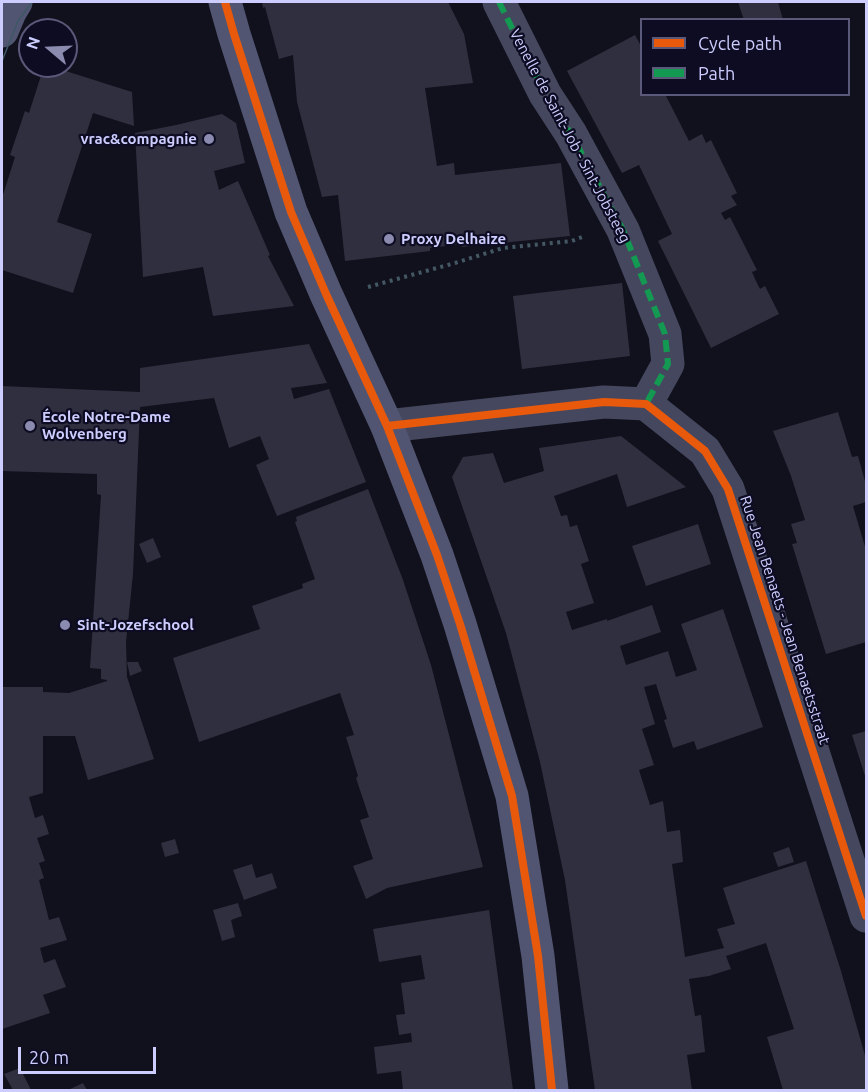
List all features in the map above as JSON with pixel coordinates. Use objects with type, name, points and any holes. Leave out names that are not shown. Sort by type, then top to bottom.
[{"type":"main road","points":[[2,31],[16,2]]},
{"type":"main road","points":[[225,2],[291,212],[387,426],[437,555],[512,796],[538,956],[552,1090]]},
{"type":"street","name":"Venelle de Saint-Job - Sint-Jobsteeg","points":[[499,2],[545,94],[571,134],[619,223],[665,334],[668,364],[646,404]]},
{"type":"street","points":[[387,426],[604,402],[646,404]]},
{"type":"street","name":"Rue Jean Benaets - Jean Benaetsstraat","points":[[646,404],[705,451],[728,489],[867,916]]},
{"type":"path","points":[[367,288],[503,248],[572,241],[619,223]]},
{"type":"building","points":[[262,2],[448,2],[464,34],[473,83],[425,88],[437,166],[454,163],[455,175],[561,163],[570,236],[462,247],[462,244],[430,248],[430,251],[345,261],[338,195],[322,197],[297,102],[293,55],[279,59]]},
{"type":"building","points":[[738,2],[778,2],[782,18],[743,18]]},
{"type":"building","points":[[635,35],[640,44],[640,96],[666,96],[689,141],[702,134],[706,143],[711,140],[737,193],[731,196],[737,205],[721,213],[725,220],[730,217],[757,270],[752,272],[760,289],[765,286],[779,314],[711,348],[658,241],[672,234],[639,165],[622,173],[567,71]]},
{"type":"building","points":[[78,75],[132,92],[134,126],[93,113],[57,222],[92,234],[73,293],[2,270],[2,198],[15,157],[10,155],[25,111],[29,113],[40,78],[78,78]]},
{"type":"building","points":[[222,114],[236,123],[245,163],[214,171],[219,190],[238,181],[270,255],[268,256],[294,306],[213,316],[203,267],[143,277],[135,133]]},
{"type":"building","points":[[622,283],[630,356],[522,369],[513,296]]},
{"type":"building","points":[[309,344],[327,383],[291,388],[294,399],[329,389],[366,482],[277,516],[256,465],[269,459],[260,436],[229,448],[214,398],[140,407],[133,574],[126,642],[127,677],[154,759],[88,780],[75,736],[43,736],[43,793],[29,797],[35,818],[43,815],[49,834],[37,838],[45,861],[39,863],[44,878],[39,880],[49,920],[59,917],[67,940],[40,948],[44,963],[55,959],[66,987],[43,995],[50,1013],[2,1029],[2,687],[43,687],[43,692],[69,693],[107,680],[101,679],[101,669],[90,668],[101,495],[97,494],[97,474],[2,471],[2,386],[140,392],[140,368]]},
{"type":"building","points":[[838,412],[852,457],[858,456],[866,485],[866,502],[853,506],[866,550],[866,642],[826,654],[792,544],[797,543],[791,524],[805,520],[773,431]]},
{"type":"building","points":[[621,436],[686,487],[627,507],[617,474],[554,496],[561,516],[567,515],[570,527],[577,525],[589,561],[581,564],[594,603],[566,612],[572,630],[607,619],[607,621],[652,605],[661,632],[620,646],[626,665],[668,651],[676,677],[697,670],[681,624],[723,609],[763,727],[697,750],[694,741],[673,748],[656,684],[644,687],[655,724],[642,729],[654,765],[639,770],[650,805],[663,801],[667,832],[680,830],[683,862],[672,864],[685,957],[724,948],[717,929],[735,924],[723,888],[806,861],[866,1059],[866,1090],[783,1090],[767,1037],[794,1029],[766,943],[726,956],[731,969],[689,979],[695,1016],[701,1015],[705,1052],[687,1055],[692,1090],[595,1090],[565,880],[540,762],[506,633],[452,477],[463,457],[493,453],[504,483],[544,471],[539,448]]},
{"type":"building","points":[[368,489],[403,580],[431,665],[483,867],[387,888],[366,899],[353,866],[373,859],[360,820],[369,817],[346,737],[354,735],[340,693],[199,742],[173,658],[260,629],[252,606],[303,588],[302,584],[315,579],[295,522],[296,517]]},
{"type":"building","points":[[698,524],[711,564],[646,586],[632,546]]},
{"type":"building","points":[[153,538],[161,557],[147,563],[139,544]]},
{"type":"building","points":[[127,662],[138,662],[142,671],[130,676]]},
{"type":"building","points":[[866,731],[866,779],[852,735]]},
{"type":"building","points":[[175,839],[179,853],[165,857],[161,843]]},
{"type":"building","points":[[789,847],[794,862],[778,867],[773,853]]},
{"type":"building","points":[[252,864],[256,878],[272,873],[277,888],[244,900],[233,870]]},
{"type":"building","points":[[238,903],[242,916],[231,920],[235,937],[222,941],[213,910]]},
{"type":"building","points":[[489,910],[513,1090],[403,1090],[401,1071],[377,1074],[374,1047],[412,1042],[411,1033],[399,1035],[396,1015],[405,1014],[401,983],[425,979],[421,955],[379,962],[373,929]]},
{"type":"building","points":[[20,1068],[31,1090],[13,1090],[4,1074]]},
{"type":"building","points":[[83,1083],[87,1090],[68,1090]]},
{"type":"tram line","points":[[2,61],[18,21],[32,2]]},
{"type":"marked path","points":[[499,2],[545,94],[571,134],[623,230],[665,334],[668,364],[646,404]]},
{"type":"cycle path","points":[[225,2],[291,212],[387,426],[437,555],[512,796],[538,956],[552,1090]]},
{"type":"cycle path","points":[[387,426],[604,402],[646,404],[705,451],[728,489],[866,916]]},
{"type":"place","name":"vrac&compagnie","points":[[209,139]]},
{"type":"place","name":"Proxy Delhaize","points":[[389,239]]},
{"type":"place","name":"École Notre-Dame Wolvenberg","points":[[30,426]]},
{"type":"place","name":"Sint-Jozefschool","points":[[65,625]]}]
